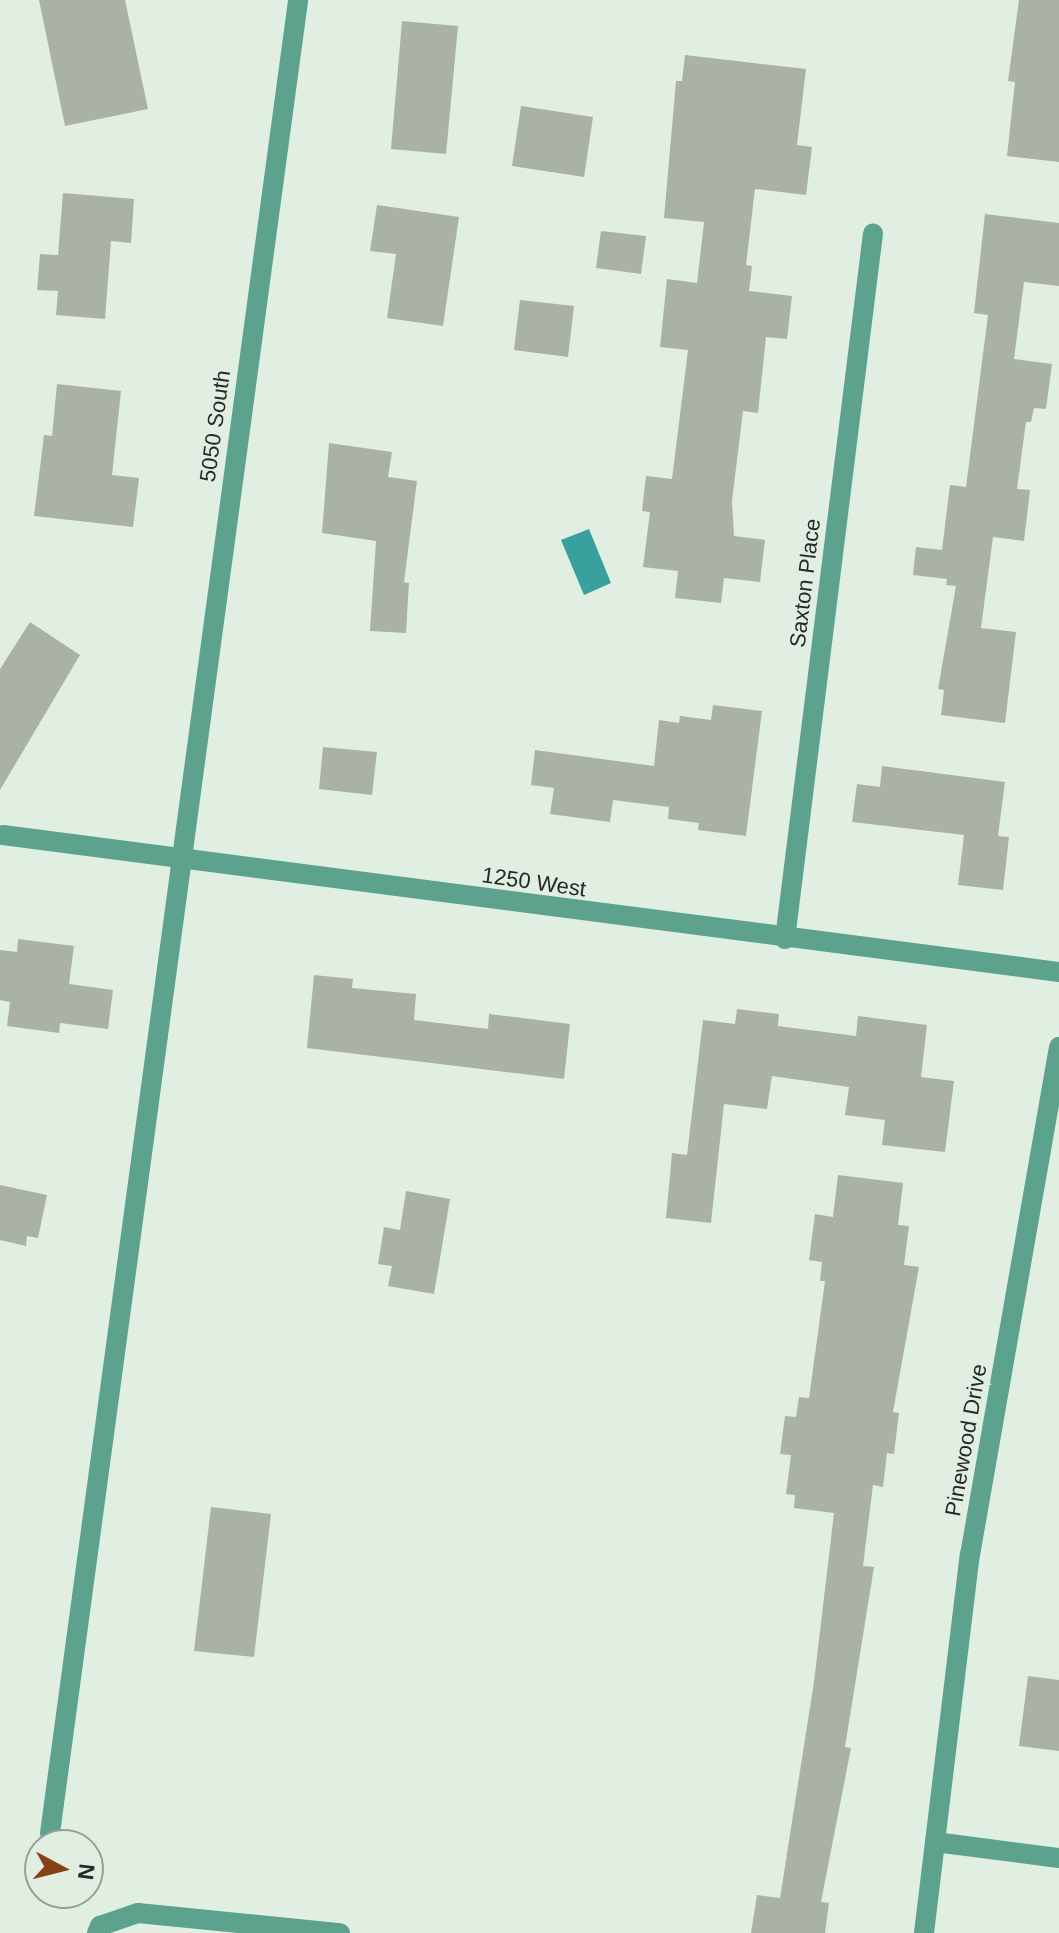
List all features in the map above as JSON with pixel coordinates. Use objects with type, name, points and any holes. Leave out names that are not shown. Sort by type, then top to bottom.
[{"type":"street","name":"5050 South","points":[[51,1829],[298,0]]},
{"type":"street","name":"Saxton Place","points":[[785,939],[873,233]]},
{"type":"street","name":"1250 West","points":[[3,835],[785,939],[1059,972]]},
{"type":"street","name":"Pinewood Drive","points":[[924,1933],[970,1555],[1059,1047]]},
{"type":"street","points":[[935,1842],[1059,1858]]},
{"type":"street","points":[[99,1930],[138,1913],[340,1933]]},
{"type":"water","points":[[589,529],[611,583],[584,595],[561,540]]},
{"type":"building","points":[[39,0],[125,0],[148,109],[65,126]]},
{"type":"building","points":[[1019,0],[1059,0],[1059,162],[1007,156],[1015,82],[1008,81]]},
{"type":"building","points":[[402,21],[458,26],[446,154],[391,149]]},
{"type":"building","points":[[685,55],[806,69],[797,145],[812,147],[806,195],[755,189],[746,265],[752,266],[749,291],[792,296],[787,339],[766,337],[758,413],[743,411],[732,501],[734,536],[765,540],[760,582],[724,578],[721,603],[675,598],[678,571],[643,567],[650,512],[642,511],[646,476],[672,479],[688,350],[660,347],[667,279],[697,283],[704,222],[664,218],[676,81],[682,81]]},
{"type":"building","points":[[521,106],[593,117],[584,177],[512,166]]},
{"type":"building","points":[[63,193],[134,199],[131,243],[111,241],[105,319],[56,315],[58,291],[37,290],[40,254],[58,255]]},
{"type":"building","points":[[377,205],[459,217],[443,326],[387,318],[396,254],[370,251]]},
{"type":"building","points":[[985,214],[1059,223],[1059,286],[1024,282],[1014,359],[1052,364],[1046,409],[1034,408],[1031,422],[1026,422],[1017,489],[1030,490],[1024,541],[993,537],[981,628],[1016,632],[1005,723],[941,715],[944,690],[938,689],[956,586],[946,585],[947,579],[913,575],[916,547],[942,550],[950,485],[966,487],[988,315],[974,313]]},
{"type":"building","points":[[601,231],[646,236],[641,274],[596,268]]},
{"type":"building","points":[[520,300],[574,306],[568,357],[514,350]]},
{"type":"building","points":[[57,384],[121,391],[112,475],[139,478],[133,527],[34,516],[44,435],[52,436]]},
{"type":"building","points":[[329,443],[392,452],[388,477],[417,481],[404,582],[409,583],[406,633],[370,631],[376,541],[322,533]]},
{"type":"building","points":[[30,622],[80,655],[0,790],[0,669]]},
{"type":"building","points":[[713,705],[762,711],[746,836],[698,830],[699,823],[668,819],[669,807],[613,800],[610,822],[550,814],[554,788],[531,785],[535,750],[654,766],[659,720],[679,723],[680,716],[711,720]]},
{"type":"building","points":[[323,747],[377,752],[372,795],[319,789]]},
{"type":"building","points":[[882,766],[1005,782],[998,836],[1009,837],[1003,890],[958,885],[964,835],[852,822],[857,784],[880,787]]},
{"type":"building","points":[[18,939],[74,946],[69,984],[113,990],[108,1029],[60,1023],[59,1033],[7,1026],[10,1002],[0,1000],[0,950],[17,952]]},
{"type":"building","points":[[314,975],[353,979],[352,988],[416,994],[414,1020],[488,1029],[489,1014],[570,1024],[564,1079],[307,1048]]},
{"type":"building","points":[[737,1009],[779,1014],[778,1026],[856,1036],[858,1016],[927,1025],[921,1077],[954,1081],[945,1152],[882,1145],[885,1120],[845,1115],[849,1087],[772,1076],[767,1109],[724,1104],[711,1223],[666,1218],[672,1153],[687,1155],[703,1020],[735,1024]]},
{"type":"building","points":[[838,1175],[903,1183],[898,1225],[909,1226],[904,1265],[919,1267],[893,1412],[899,1413],[894,1454],[887,1453],[883,1487],[873,1485],[863,1566],[874,1567],[845,1747],[851,1748],[821,1902],[829,1903],[825,1933],[751,1933],[757,1895],[780,1898],[814,1682],[834,1513],[794,1508],[795,1495],[786,1494],[791,1455],[780,1454],[785,1416],[796,1417],[799,1397],[809,1398],[825,1281],[820,1281],[822,1262],[809,1260],[815,1214],[833,1217]]},
{"type":"building","points":[[0,1185],[47,1195],[38,1238],[27,1236],[26,1246],[0,1240]]},
{"type":"building","points":[[406,1191],[450,1199],[434,1294],[388,1286],[392,1266],[378,1264],[384,1227],[400,1230]]},
{"type":"building","points":[[211,1507],[271,1514],[254,1657],[194,1651]]},
{"type":"building","points":[[1028,1676],[1059,1680],[1059,1751],[1019,1746]]}]
